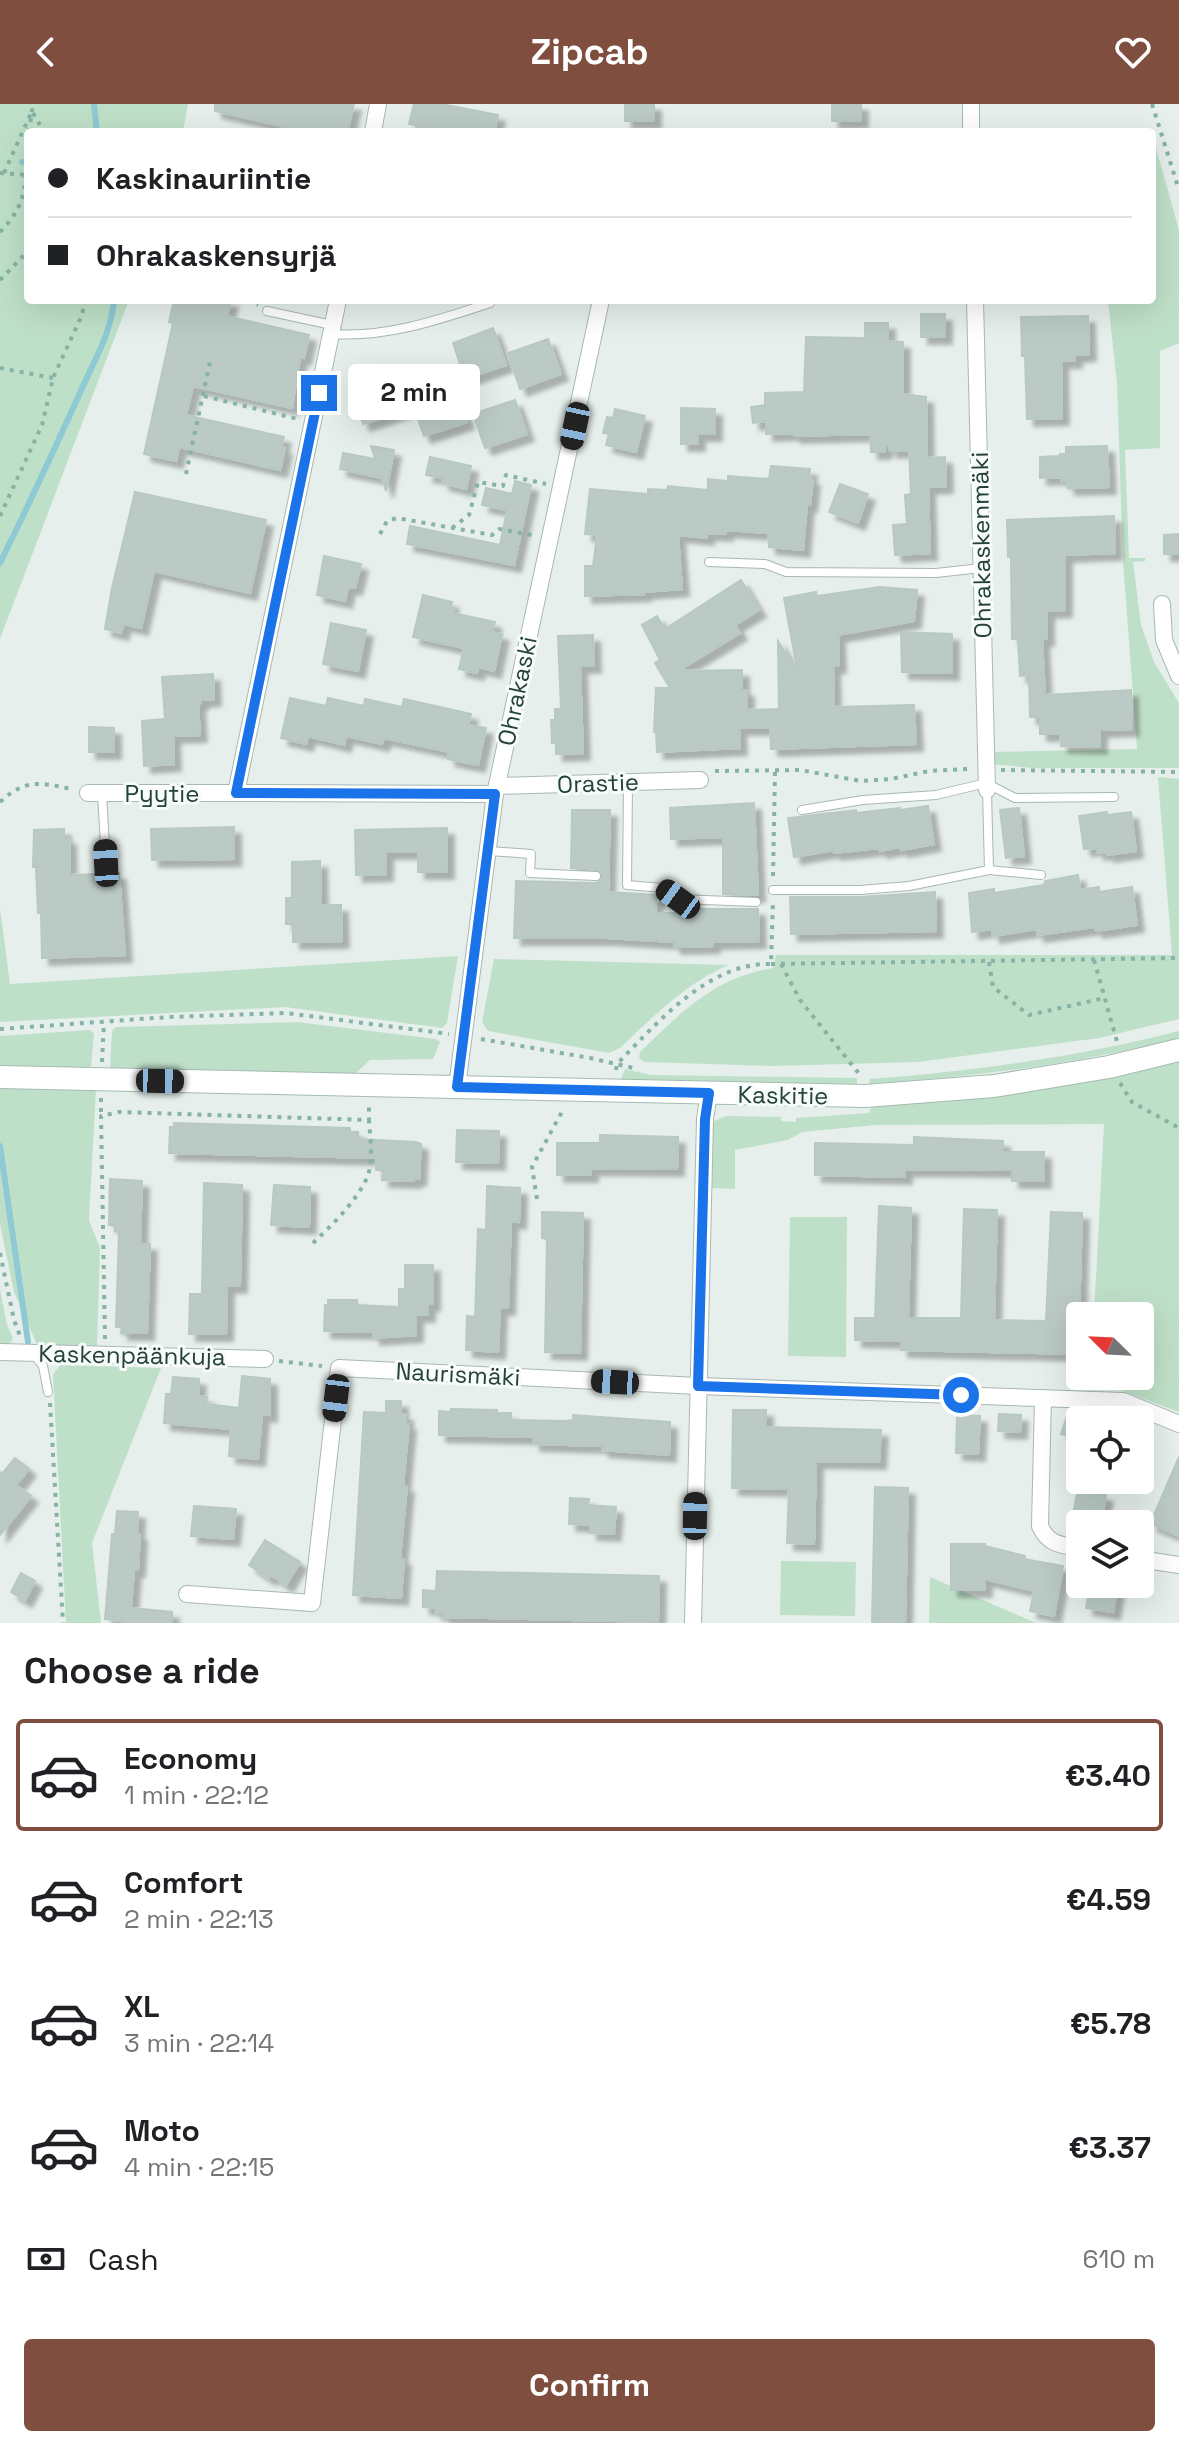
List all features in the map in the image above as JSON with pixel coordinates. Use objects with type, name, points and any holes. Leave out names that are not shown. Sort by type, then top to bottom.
[{"type":"street","points":[[374,128],[378,104]]},
{"type":"street","points":[[971,104],[971,128]]},
{"type":"street","points":[[236,793],[337,304]]},
{"type":"street","name":"Ohrakaski","points":[[457,1087],[496,790],[600,304]]},
{"type":"street","name":"Ohrakaskenmäki","points":[[975,304],[986,781]]},
{"type":"street","points":[[1162,604],[1164,640],[1179,676]]},
{"type":"street","name":"Orastie","points":[[236,793],[496,790],[700,780]]},
{"type":"street","name":"Pyytie","points":[[95,793],[236,793]]},
{"type":"street","name":"Kaskitie","points":[[0,1077],[865,1096],[994,1086],[1108,1058],[1179,1050]]},
{"type":"street","points":[[693,1623],[705,1119],[709,1093]]},
{"type":"street","name":"Kaskenpäänkuja","points":[[0,1352],[265,1359]]},
{"type":"street","points":[[187,1594],[312,1603],[339,1368]]},
{"type":"street","name":"Naurismäki","points":[[339,1368],[698,1386],[1123,1401],[1179,1424]]},
{"type":"street","points":[[1043,1398],[1040,1526],[1051,1542],[1066,1545]]},
{"type":"street","points":[[1154,1561],[1179,1565]]},
{"type":"lane","points":[[267,311],[362,336],[430,322],[487,304]]},
{"type":"lane","points":[[709,562],[765,564],[786,572],[936,573],[981,568]]},
{"type":"lane","points":[[986,781],[989,870]]},
{"type":"lane","points":[[802,810],[863,800],[936,795],[986,781],[1015,798],[1114,797]]},
{"type":"lane","points":[[627,782],[627,885],[663,888],[678,899],[756,902]]},
{"type":"lane","points":[[95,793],[106,863]]},
{"type":"lane","points":[[489,851],[531,854],[530,873],[596,876]]},
{"type":"lane","points":[[773,890],[860,890],[909,886],[989,870],[1041,875]]},
{"type":"lane","points":[[32,1353],[43,1366],[48,1392]]},
{"type":"path","points":[[30,128],[33,104]]},
{"type":"path","points":[[1152,104],[1179,190]]},
{"type":"path","points":[[32,111],[42,128]]},
{"type":"path","points":[[24,175],[2,173],[32,111]]},
{"type":"path","points":[[0,232],[22,204],[24,195]]},
{"type":"path","points":[[0,280],[24,255]]},
{"type":"path","points":[[0,516],[42,425],[53,378],[84,304]]},
{"type":"path","points":[[186,474],[210,362]]},
{"type":"path","points":[[0,368],[53,378]]},
{"type":"path","points":[[204,396],[313,422]]},
{"type":"path","points":[[452,528],[469,515],[478,482],[503,486],[506,475],[561,487]]},
{"type":"path","points":[[380,534],[387,521],[397,518],[492,535],[499,529],[550,539]]},
{"type":"path","points":[[700,780],[711,771],[800,770],[861,781],[961,768],[986,781],[1179,772]]},
{"type":"path","points":[[771,964],[775,770]]},
{"type":"path","points":[[0,802],[15,788],[43,782],[95,793]]},
{"type":"path","points":[[617,1064],[689,997],[719,976],[756,964],[1179,958]]},
{"type":"path","points":[[1094,960],[1118,1045],[1108,1058],[1132,1102],[1179,1128]]},
{"type":"path","points":[[989,962],[993,987],[1029,1015],[1105,998]]},
{"type":"path","points":[[781,964],[800,1000],[862,1075],[844,1075]]},
{"type":"path","points":[[0,1029],[169,1017],[286,1013],[464,1036],[648,1071]]},
{"type":"path","points":[[313,1243],[343,1214],[368,1176],[371,1150],[370,1085]]},
{"type":"path","points":[[537,1199],[532,1167],[567,1103]]},
{"type":"path","points":[[105,1355],[101,1116],[119,1112],[369,1120]]},
{"type":"path","points":[[0,1253],[14,1320],[21,1338],[32,1353]]},
{"type":"path","points":[[265,1359],[339,1368]]},
{"type":"path","points":[[48,1392],[52,1414],[63,1623]]},
{"type":"green space","points":[[0,104],[188,104],[184,128],[24,128],[24,304],[127,304],[0,639]]},
{"type":"green space","points":[[1156,148],[1179,230],[1179,343],[1160,351],[1160,448],[1125,450],[1129,558],[1145,558],[1145,561],[1133,562],[1141,625],[1154,662],[1179,703],[1179,768],[1033,768],[991,764],[991,752],[1137,749],[1123,561],[1117,384],[1108,304],[1156,304]]},
{"type":"green space","points":[[1158,777],[1179,779],[1179,1019],[1099,1038],[918,1062],[773,1066],[645,1062],[639,1058],[640,1052],[700,999],[733,980],[773,968],[776,955],[1172,955]]},
{"type":"green space","points":[[0,908],[10,984],[458,956],[447,1023],[442,1028],[285,1007],[0,1022]]},
{"type":"green space","points":[[494,959],[728,965],[684,991],[620,1048],[609,1053],[488,1031],[482,1022]]},
{"type":"green space","points":[[297,1022],[436,1039],[440,1042],[433,1059],[370,1060],[355,1074],[115,1071],[110,1067],[112,1031],[116,1027]]},
{"type":"green space","points":[[90,1030],[94,1034],[91,1066],[87,1068],[0,1067],[0,1036]]},
{"type":"green space","points":[[1179,1031],[1179,1038],[1064,1062],[947,1078],[869,1084],[870,1079],[1064,1056]]},
{"type":"green space","points":[[1179,1059],[1179,1412],[1120,1390],[1154,1390],[1154,1302],[1095,1302],[1104,1124],[875,1125],[802,1132],[788,1140],[735,1150],[735,1189],[711,1188],[712,1122],[726,1116],[781,1117],[781,1121],[796,1122],[796,1118],[869,1113],[873,1103]]},
{"type":"green space","points":[[625,1069],[650,1075],[857,1078],[857,1084],[621,1079]]},
{"type":"green space","points":[[0,1085],[96,1088],[89,1220],[100,1248],[97,1346],[38,1347],[14,1292],[0,1224]]},
{"type":"green space","points":[[790,1217],[847,1217],[846,1357],[788,1356]]},
{"type":"green space","points":[[0,1289],[7,1325],[13,1338],[9,1345],[0,1344]]},
{"type":"green space","points":[[60,1365],[161,1368],[92,1543],[101,1623],[66,1623],[53,1375]]},
{"type":"green space","points":[[781,1561],[856,1562],[855,1616],[780,1615]]},
{"type":"green space","points":[[930,1577],[1036,1623],[929,1623]]},
{"type":"building","points":[[215,104],[354,104],[348,128],[292,128],[215,111]]},
{"type":"building","points":[[414,104],[441,104],[498,115],[495,128],[428,128],[409,124]]},
{"type":"building","points":[[625,104],[654,104],[654,121],[625,121]]},
{"type":"building","points":[[832,104],[861,104],[861,121],[832,121]]},
{"type":"building","points":[[173,304],[230,304],[227,316],[309,335],[304,358],[300,357],[292,408],[193,386],[186,415],[284,437],[280,470],[179,447],[176,461],[144,454],[173,323],[169,322]]},
{"type":"building","points":[[921,314],[945,314],[945,337],[921,337]]},
{"type":"building","points":[[1088,316],[1089,354],[1075,355],[1075,361],[1061,361],[1062,418],[1027,419],[1021,317]]},
{"type":"building","points":[[865,323],[888,323],[888,341],[903,342],[903,394],[926,397],[927,458],[945,457],[946,486],[928,487],[930,553],[895,555],[893,525],[907,524],[905,495],[911,494],[909,450],[890,451],[889,437],[884,452],[871,452],[870,434],[766,434],[766,421],[753,423],[751,407],[765,405],[765,393],[804,392],[806,337],[865,338]]},
{"type":"building","points":[[493,328],[506,365],[465,379],[453,343]]},
{"type":"building","points":[[548,339],[561,374],[520,389],[508,353]]},
{"type":"building","points":[[395,375],[404,404],[403,411],[363,424],[352,390]]},
{"type":"building","points":[[455,387],[467,422],[424,436],[412,402]]},
{"type":"building","points":[[515,400],[527,434],[485,448],[473,414]]},
{"type":"building","points":[[681,408],[715,409],[715,434],[698,434],[698,444],[681,444]]},
{"type":"building","points":[[615,409],[645,416],[636,452],[606,445],[609,434],[603,433],[607,417],[613,418]]},
{"type":"building","points":[[371,446],[394,450],[386,491],[382,478],[340,469],[343,453],[375,459]]},
{"type":"building","points":[[1107,446],[1109,487],[1068,488],[1067,480],[1061,481],[1061,477],[1040,478],[1040,457],[1066,454],[1066,447]]},
{"type":"building","points":[[430,457],[471,466],[466,489],[442,483],[443,478],[426,475]]},
{"type":"building","points":[[771,466],[810,469],[809,479],[813,479],[810,505],[807,504],[803,550],[769,547],[768,533],[726,530],[726,534],[707,533],[707,538],[678,535],[682,589],[585,596],[585,566],[593,566],[597,535],[585,534],[590,489],[648,494],[648,489],[667,490],[668,486],[708,490],[708,479],[728,481],[728,476],[769,479]]},
{"type":"building","points":[[515,481],[531,485],[514,565],[407,544],[410,526],[500,545],[507,510],[482,505],[486,488],[512,494]]},
{"type":"building","points":[[840,484],[868,494],[858,523],[829,512]]},
{"type":"building","points":[[135,492],[266,520],[250,593],[154,571],[141,628],[124,624],[121,633],[105,629]]},
{"type":"building","points":[[1114,516],[1115,553],[1065,555],[1065,610],[1047,611],[1047,639],[1042,639],[1045,695],[1131,690],[1132,729],[1100,730],[1100,747],[1061,746],[1060,734],[1040,734],[1040,717],[1030,717],[1029,675],[1020,676],[1018,639],[1012,639],[1011,557],[1008,557],[1007,520]]},
{"type":"building","points":[[1179,534],[1179,554],[1164,554],[1164,535]]},
{"type":"building","points":[[324,556],[361,564],[355,588],[348,587],[345,601],[317,595]]},
{"type":"building","points":[[741,580],[759,610],[735,625],[740,633],[678,671],[742,670],[742,690],[747,690],[747,710],[779,709],[778,641],[798,674],[784,598],[880,587],[917,590],[914,621],[838,635],[839,666],[833,666],[834,707],[914,705],[916,744],[771,749],[770,728],[739,728],[740,748],[657,752],[654,732],[656,688],[670,688],[655,663],[660,660],[642,625],[657,616],[665,629]]},
{"type":"building","points":[[423,595],[452,602],[450,609],[454,610],[453,613],[495,622],[492,632],[502,634],[494,671],[478,667],[477,673],[459,669],[464,648],[413,637]]},
{"type":"building","points":[[331,623],[366,630],[358,671],[323,664]]},
{"type":"building","points":[[901,632],[952,634],[952,673],[902,672]]},
{"type":"building","points":[[593,635],[594,666],[580,666],[583,753],[556,754],[551,720],[555,720],[555,709],[561,709],[558,636]]},
{"type":"building","points":[[213,674],[214,699],[201,700],[198,704],[200,735],[173,736],[174,764],[144,766],[142,721],[165,719],[162,677]]},
{"type":"building","points":[[290,698],[326,706],[328,698],[364,706],[365,699],[402,707],[404,699],[471,714],[468,725],[486,728],[478,765],[448,759],[449,752],[384,738],[382,744],[346,736],[344,745],[308,736],[306,744],[281,738]]},
{"type":"building","points":[[89,727],[114,728],[114,752],[89,752]]},
{"type":"building","points":[[754,803],[758,895],[723,894],[723,837],[671,839],[670,808]]},
{"type":"building","points":[[928,806],[934,844],[901,850],[900,847],[834,853],[833,850],[794,857],[788,818]]},
{"type":"building","points":[[1019,808],[1024,856],[1006,858],[1000,810]]},
{"type":"building","points":[[572,810],[610,810],[608,892],[657,895],[655,913],[688,913],[688,909],[758,909],[759,941],[674,947],[674,942],[607,938],[514,938],[516,881],[596,883],[602,879],[599,870],[571,868]]},
{"type":"building","points":[[1107,812],[1107,815],[1131,812],[1136,851],[1107,855],[1107,852],[1097,853],[1097,848],[1084,849],[1079,816]]},
{"type":"building","points":[[234,827],[234,859],[152,860],[151,829]]},
{"type":"building","points":[[447,828],[447,872],[418,872],[418,852],[386,852],[386,874],[356,875],[355,830]]},
{"type":"building","points":[[64,829],[64,838],[69,838],[70,875],[119,873],[125,955],[42,958],[41,913],[38,913],[36,867],[33,867],[34,830]]},
{"type":"building","points":[[320,861],[321,905],[341,905],[342,941],[293,942],[293,924],[286,924],[286,898],[292,898],[292,862]]},
{"type":"building","points":[[1078,875],[1080,890],[1099,887],[1099,892],[1132,887],[1137,925],[1037,935],[1037,929],[993,936],[992,929],[972,932],[969,893],[994,889],[994,893],[1044,885],[1045,881]]},
{"type":"building","points":[[935,892],[936,931],[791,934],[790,897],[860,897]]},
{"type":"building","points":[[174,1123],[350,1128],[350,1132],[358,1132],[358,1139],[416,1142],[421,1144],[419,1179],[382,1180],[383,1171],[376,1170],[377,1158],[169,1153],[170,1127],[174,1127]]},
{"type":"building","points":[[457,1130],[499,1131],[498,1163],[456,1162]]},
{"type":"building","points":[[600,1135],[678,1137],[677,1169],[591,1168],[591,1175],[557,1175],[557,1143],[600,1143]]},
{"type":"building","points":[[914,1137],[1003,1141],[1003,1152],[1044,1152],[1044,1181],[1012,1181],[1012,1170],[905,1169],[905,1177],[815,1175],[815,1143],[914,1145]]},
{"type":"building","points":[[110,1179],[142,1181],[140,1244],[150,1244],[147,1333],[121,1333],[122,1327],[116,1327],[119,1231],[109,1225]]},
{"type":"building","points":[[204,1183],[242,1185],[240,1286],[227,1286],[226,1334],[189,1334],[190,1294],[202,1294]]},
{"type":"building","points":[[274,1185],[310,1187],[309,1227],[271,1225]]},
{"type":"building","points":[[487,1186],[520,1188],[519,1222],[511,1221],[508,1308],[500,1308],[498,1352],[466,1350],[467,1316],[475,1317],[478,1229],[486,1230]]},
{"type":"building","points":[[879,1206],[911,1208],[908,1318],[961,1318],[964,1209],[997,1210],[994,1320],[1046,1321],[1051,1212],[1082,1213],[1079,1302],[1066,1302],[1066,1354],[901,1350],[901,1341],[855,1340],[855,1318],[875,1318]]},
{"type":"building","points":[[542,1212],[583,1213],[580,1353],[545,1352],[547,1239],[542,1238]]},
{"type":"building","points":[[405,1265],[433,1265],[433,1304],[428,1304],[428,1315],[416,1315],[416,1335],[373,1338],[373,1332],[324,1331],[328,1300],[357,1300],[357,1305],[399,1307],[399,1289],[405,1289]]},
{"type":"building","points":[[242,1376],[270,1379],[270,1415],[262,1414],[258,1459],[229,1456],[231,1429],[164,1423],[166,1394],[171,1394],[173,1377],[199,1379],[198,1396],[207,1397],[206,1404],[239,1408]]},
{"type":"building","points":[[386,1401],[401,1401],[401,1414],[406,1414],[406,1424],[409,1424],[403,1486],[407,1486],[400,1559],[404,1559],[401,1598],[353,1595],[364,1412],[386,1413]]},
{"type":"building","points":[[451,1409],[497,1410],[497,1413],[511,1413],[511,1420],[565,1421],[573,1420],[573,1415],[670,1422],[669,1455],[602,1450],[602,1446],[533,1444],[533,1437],[439,1435],[439,1411],[451,1412]]},
{"type":"building","points":[[733,1410],[766,1410],[766,1427],[881,1430],[879,1462],[816,1461],[814,1544],[787,1543],[789,1489],[732,1488]]},
{"type":"building","points":[[999,1414],[1021,1415],[1020,1432],[998,1431]]},
{"type":"building","points":[[957,1415],[980,1416],[978,1454],[956,1453]]},
{"type":"building","points":[[1066,1419],[1066,1436],[1061,1434]]},
{"type":"building","points":[[1179,1457],[1179,1536],[1154,1526],[1154,1515]]},
{"type":"building","points":[[15,1458],[29,1469],[16,1485],[31,1496],[0,1535],[0,1472],[2,1474]]},
{"type":"building","points":[[875,1487],[908,1488],[905,1623],[872,1623]]},
{"type":"building","points":[[1077,1494],[1106,1495],[1103,1510],[1074,1510]]},
{"type":"building","points":[[570,1498],[589,1499],[588,1505],[616,1507],[614,1534],[590,1533],[590,1525],[569,1524]]},
{"type":"building","points":[[194,1506],[236,1509],[233,1539],[191,1536]]},
{"type":"building","points":[[117,1511],[138,1512],[138,1570],[134,1570],[131,1608],[172,1612],[172,1623],[122,1623],[105,1619],[112,1534],[115,1534]]},
{"type":"building","points":[[265,1540],[300,1562],[286,1585],[249,1565]]},
{"type":"building","points":[[951,1544],[985,1544],[1025,1556],[1024,1559],[1063,1566],[1054,1616],[1030,1611],[1034,1591],[985,1579],[985,1590],[951,1590]]},
{"type":"building","points":[[437,1571],[659,1576],[658,1622],[443,1617],[444,1613],[435,1613],[435,1608],[423,1607],[423,1590],[436,1591]]},
{"type":"building","points":[[21,1573],[35,1581],[25,1600],[11,1592]]},
{"type":"building","points":[[1088,1598],[1116,1598],[1113,1612],[1086,1608]]},
{"type":"waterway","points":[[94,104],[97,128]]},
{"type":"waterway","points":[[0,563],[101,348],[113,304]]},
{"type":"waterway","points":[[0,1146],[28,1342]]},
{"type":"route","points":[[319,393],[236,793],[495,794],[457,1087],[709,1093],[705,1119],[698,1386],[961,1395]]}]
